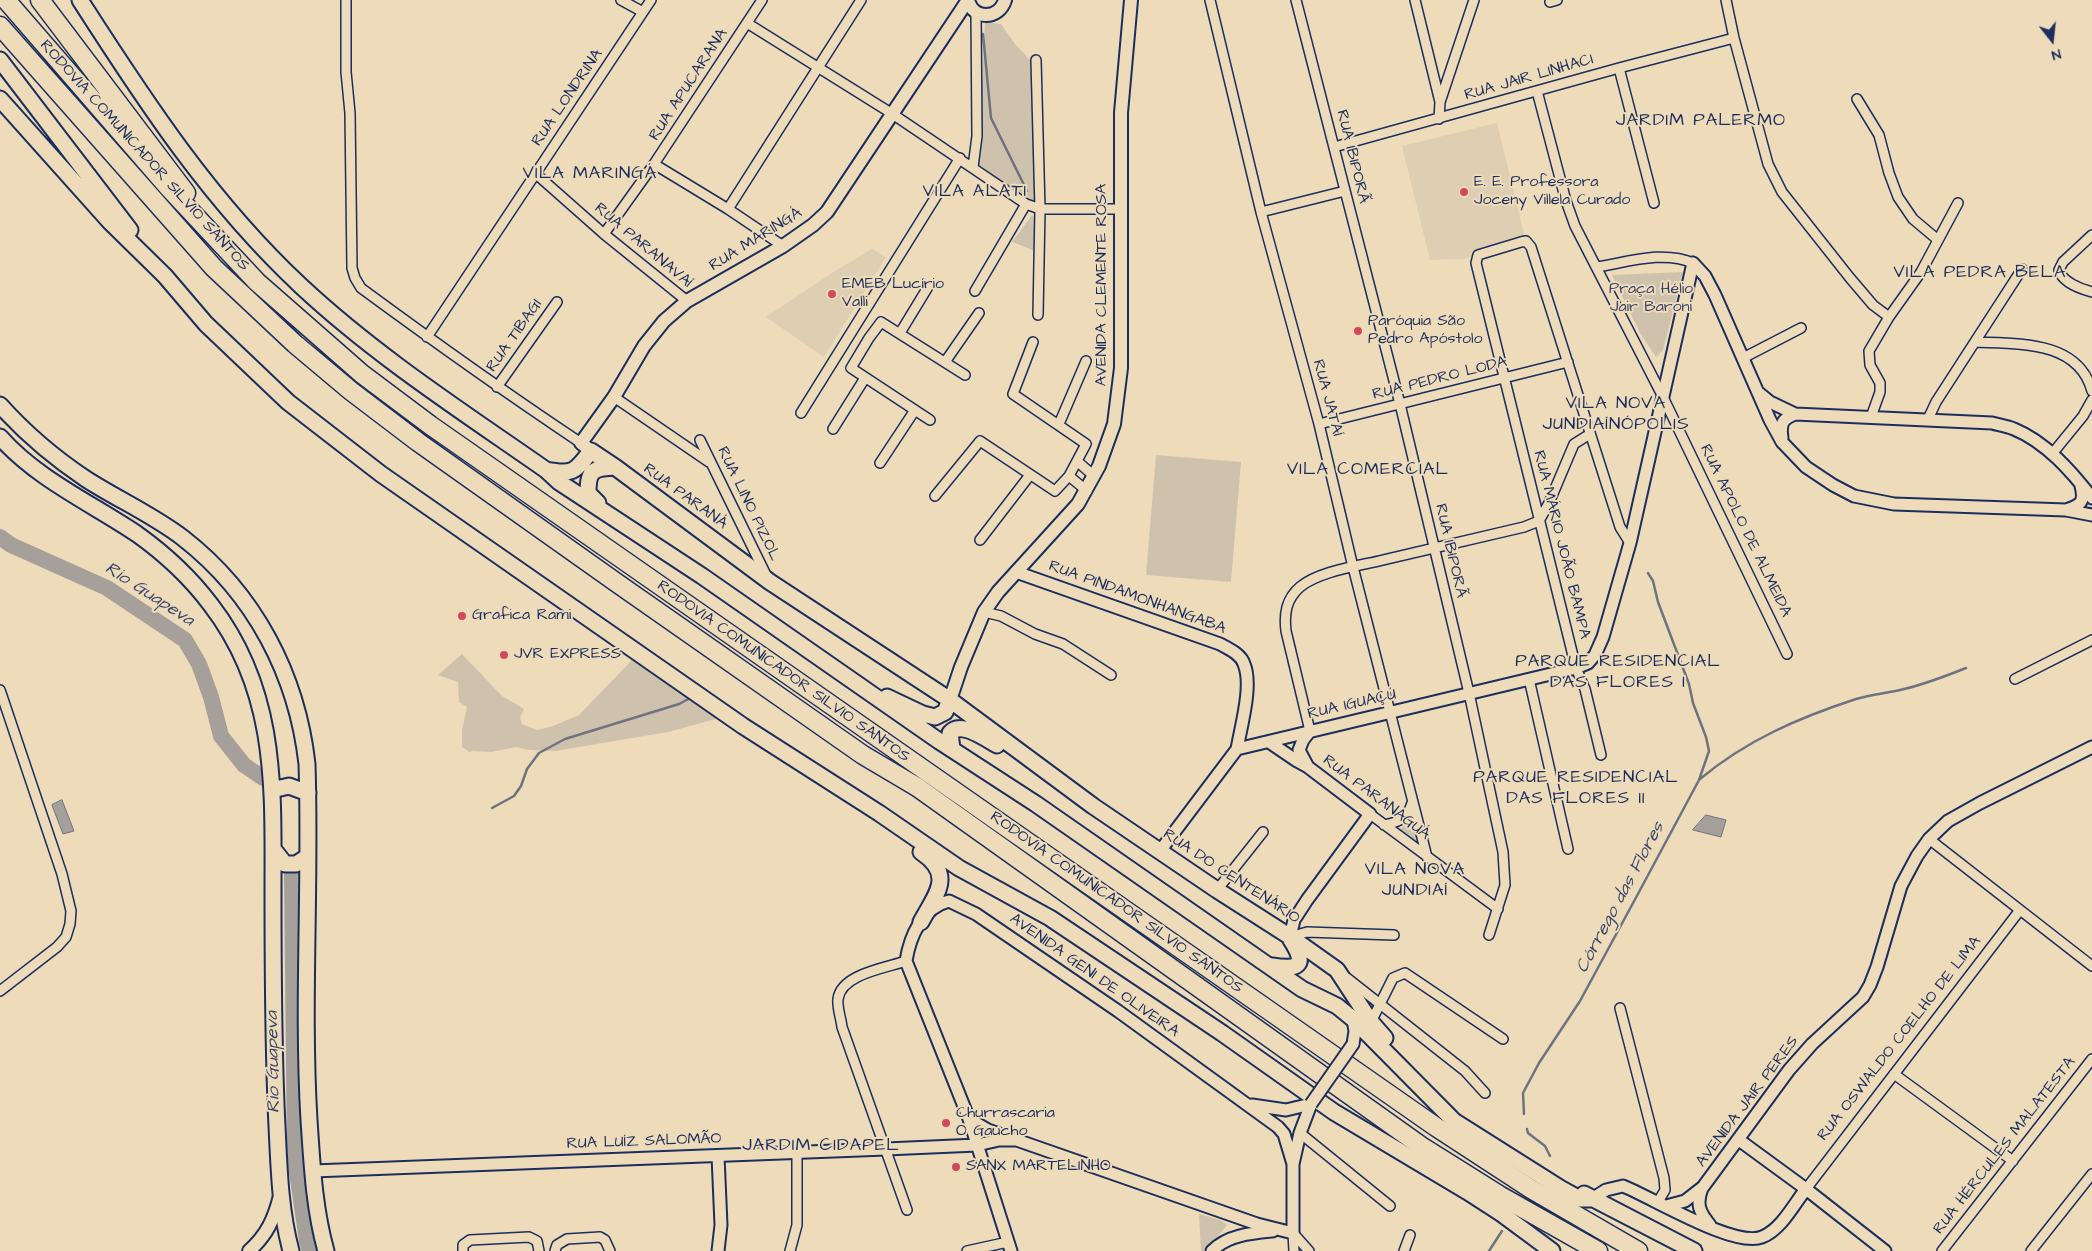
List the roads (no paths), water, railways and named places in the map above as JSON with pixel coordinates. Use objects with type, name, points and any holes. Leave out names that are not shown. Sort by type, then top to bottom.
[{"type":"highway","name":"RODOVIA COMUNICADOR SILVIO SANTOS","points":[[6,0],[168,188],[257,282],[362,374],[430,426],[1436,1128],[1531,1189],[1638,1251]]},
{"type":"highway","points":[[40,0],[178,181],[215,237]]},
{"type":"highway","name":"RODOVIA COMUNICADOR SILVIO SANTOS","points":[[0,26],[214,268],[295,344],[350,391],[418,442],[625,589],[863,755],[917,787],[1416,1142],[1500,1195],[1598,1251]]},
{"type":"highway","points":[[1500,1195],[1576,1251]]},
{"type":"main road","points":[[80,0],[179,150],[234,216],[313,297],[363,339],[546,470],[559,482],[702,576],[854,683],[952,750],[1036,804],[1302,989],[1337,1006],[1353,1019],[1368,1027]]},
{"type":"main road","points":[[968,0],[969,5],[976,13],[992,15],[1001,9],[1005,0]]},
{"type":"main road","name":"RUA MARINGÁ","points":[[586,447],[644,346],[664,321],[687,301],[769,255],[813,225],[827,212],[891,113],[968,0]]},
{"type":"main road","name":"AVENIDA CLEMENTE ROSA","points":[[950,700],[961,667],[984,612],[1086,491],[1110,439],[1119,401],[1121,368],[1121,113],[1131,0]]},
{"type":"main road","points":[[0,60],[165,276],[206,324],[267,384],[361,460],[702,698],[879,813],[959,868],[1050,918],[1222,1033],[1334,1112],[1495,1210],[1552,1251]]},
{"type":"main road","points":[[0,99],[6,108],[110,222],[165,276]]},
{"type":"main road","points":[[0,405],[26,433],[61,462],[183,538],[212,564],[250,607],[277,653],[297,710],[304,739],[308,793],[307,1077],[313,1170],[319,1225],[326,1251]]},
{"type":"main road","points":[[0,424],[14,437],[26,433]]},
{"type":"main road","points":[[0,437],[32,468],[155,547],[192,582],[211,605],[235,643],[256,690],[269,746],[272,790],[275,1080],[280,1193],[291,1251]]},
{"type":"main road","points":[[586,447],[578,468],[577,482],[616,520]]},
{"type":"main road","name":"RUA PARANÁ","points":[[586,447],[770,582],[950,700]]},
{"type":"main road","points":[[32,468],[39,465],[84,496],[92,496],[102,488]]},
{"type":"main road","points":[[588,493],[589,477],[592,471],[599,468],[615,467]]},
{"type":"main road","points":[[546,470],[567,473],[578,468]]},
{"type":"main road","points":[[838,670],[856,677],[888,697],[929,715],[941,715],[945,712],[950,700]]},
{"type":"main road","name":"RUA DO CENTENÁRIO","points":[[950,700],[1049,774],[1337,970]]},
{"type":"main road","points":[[952,750],[950,733],[953,729],[958,728],[985,738],[1049,774]]},
{"type":"main road","points":[[272,790],[289,786],[308,793]]},
{"type":"main road","points":[[879,813],[888,830],[932,860],[939,868],[940,879],[937,895],[921,922]]},
{"type":"main road","points":[[274,850],[285,864],[296,864],[307,857]]},
{"type":"main road","points":[[1270,965],[1290,969],[1296,966],[1299,961],[1299,955],[1290,937]]},
{"type":"main road","points":[[1337,970],[1368,1027],[1436,1095],[1468,1123],[1514,1153],[1592,1199],[1694,1251]]},
{"type":"main road","points":[[249,1251],[269,1229],[280,1193]]},
{"type":"street","name":"RUA PARANÁ","points":[[346,0],[346,72],[350,112],[352,268],[354,278],[361,288],[427,337],[586,447]]},
{"type":"street","points":[[621,0],[643,12]]},
{"type":"street","name":"RUA LONDRINA","points":[[427,337],[651,0]]},
{"type":"street","name":"RUA APUCARANA","points":[[604,234],[654,164],[762,0]]},
{"type":"street","points":[[728,209],[862,0]]},
{"type":"street","name":"RUA JATAÍ","points":[[1210,0],[1260,212],[1319,424],[1426,857]]},
{"type":"street","name":"RUA IBIPORÃ","points":[[1296,0],[1400,404],[1469,693],[1503,852],[1505,884],[1489,935]]},
{"type":"street","points":[[1415,0],[1440,102]]},
{"type":"street","points":[[1439,119],[1440,102],[1474,0]]},
{"type":"street","points":[[1726,0],[1734,38],[1768,164],[1775,179],[1782,192],[1850,278],[1873,304],[1889,317]]},
{"type":"street","points":[[973,167],[978,136],[976,13]]},
{"type":"street","points":[[748,23],[891,113],[1026,204],[1040,208],[1120,209]]},
{"type":"street","name":"RUA JAIR LINHACI","points":[[1334,148],[1619,68],[1734,38]]},
{"type":"street","points":[[1036,60],[1040,208],[1038,315]]},
{"type":"street","points":[[1619,68],[1654,203]]},
{"type":"street","name":"RUA APOLO DE ALMEIDA","points":[[1536,91],[1566,201],[1575,226],[1663,397],[1788,654]]},
{"type":"street","points":[[1857,99],[1878,135],[1889,173],[1905,209],[1914,220],[1938,240]]},
{"type":"street","points":[[801,413],[960,158]]},
{"type":"street","points":[[654,164],[728,209],[783,246]]},
{"type":"street","name":"RUA PARANAVAÍ","points":[[535,173],[604,234],[687,301]]},
{"type":"street","points":[[1260,212],[1345,191]]},
{"type":"street","points":[[976,291],[1026,204]]},
{"type":"street","points":[[1871,417],[1880,392],[1880,383],[1870,365],[1869,351],[1889,317],[1921,272],[1958,204]]},
{"type":"street","points":[[763,233],[768,244],[769,255]]},
{"type":"street","points":[[2092,235],[2063,262],[2059,270],[2064,278],[2084,290],[2092,292]]},
{"type":"street","name":"RUA MÁRIO JOÃO BAMPA","points":[[1568,362],[1531,247],[1526,241],[1478,254],[1476,263],[1539,522],[1576,668],[1585,689],[1601,755]]},
{"type":"street","points":[[1597,267],[1670,256],[1683,258],[1693,263],[1705,276],[1715,295],[1770,420],[1782,442],[1806,467],[1854,496],[1894,504],[2066,510],[2092,515]]},
{"type":"street","points":[[1630,543],[1693,263]]},
{"type":"street","points":[[1928,419],[1936,402],[2022,270]]},
{"type":"street","points":[[900,333],[928,287]]},
{"type":"street","name":"RUA TIBAGI","points":[[497,387],[556,302]]},
{"type":"street","points":[[945,362],[979,313]]},
{"type":"street","points":[[930,420],[851,368],[881,322],[965,375]]},
{"type":"street","points":[[854,328],[869,338]]},
{"type":"street","points":[[1743,358],[1801,328]]},
{"type":"street","points":[[845,342],[860,353]]},
{"type":"street","points":[[935,496],[980,441],[1055,492],[1078,462],[1086,444],[1013,394],[1033,342]]},
{"type":"street","points":[[1975,342],[2048,348],[2070,357],[2083,371],[2092,391]]},
{"type":"street","points":[[1059,424],[1086,361]]},
{"type":"street","points":[[1568,362],[1620,527],[1630,543]]},
{"type":"street","name":"RUA PEDRO LODA","points":[[1319,424],[1568,362]]},
{"type":"street","points":[[833,429],[865,378]]},
{"type":"street","points":[[1759,393],[1782,409],[1795,414],[1992,423],[2014,429],[2033,439],[2052,454],[2080,482],[2092,498]]},
{"type":"street","points":[[614,397],[711,463]]},
{"type":"street","points":[[2052,454],[2087,411],[2092,400]]},
{"type":"street","points":[[880,463],[915,410]]},
{"type":"street","points":[[1782,442],[1781,425],[1787,417],[1795,414]]},
{"type":"street","points":[[1310,731],[1286,631],[1284,615],[1288,602],[1304,584],[1353,567],[1539,522],[1574,444],[1590,434]]},
{"type":"street","name":"RUA LINO PIZOL","points":[[700,440],[770,582]]},
{"type":"street","points":[[1078,462],[1094,476]]},
{"type":"street","points":[[980,540],[1030,476]]},
{"type":"street","points":[[1069,476],[1086,491]]},
{"type":"street","points":[[2066,510],[2078,506],[2082,502],[2083,496],[2080,482]]},
{"type":"street","name":"RUA IGUAÇÚ","points":[[1237,749],[1576,668],[1588,663],[1595,655],[1603,637],[1630,543]]},
{"type":"street","name":"RUA PINDAMONHANGABA","points":[[1016,572],[1220,644],[1236,652],[1244,662],[1247,678],[1237,749]]},
{"type":"street","points":[[984,612],[1001,616],[1035,634],[1063,644],[1111,675]]},
{"type":"street","points":[[2015,679],[2092,640]]},
{"type":"street","points":[[1529,679],[1568,849]]},
{"type":"street","points":[[0,690],[62,874],[71,911],[66,937],[57,947],[0,991]]},
{"type":"street","name":"RUA PARANAGUÁ","points":[[1308,766],[1299,750],[1303,740],[1310,731]]},
{"type":"street","name":"RUA PARANAGUÁ","points":[[1269,742],[1297,761],[1308,766],[1426,857],[1498,909]]},
{"type":"street","name":"AVENIDA JAIR PERES","points":[[1662,1204],[1685,1201],[1703,1187],[1794,1063],[1863,997],[1870,985],[1902,886],[1917,856],[1929,840],[1956,817],[2092,747]]},
{"type":"street","points":[[1160,851],[1237,749]]},
{"type":"street","points":[[1384,825],[1399,822],[1406,817],[1412,804]]},
{"type":"street","points":[[1370,814],[1307,900],[1294,920],[1290,937],[1307,932],[1394,935]]},
{"type":"street","points":[[1217,890],[1263,832]]},
{"type":"street","points":[[1929,840],[2092,966]]},
{"type":"street","name":"AVENIDA GENI DE OLIVEIRA","points":[[906,961],[912,936],[932,909],[939,903],[950,901],[959,904],[1118,1011],[1248,1104],[1284,1134],[1293,1164]]},
{"type":"street","name":"RUA OSWALDO COELHO DE LIMA","points":[[1806,1189],[2020,910]]},
{"type":"street","points":[[907,1210],[842,1026],[838,998],[841,989],[855,978],[906,961],[969,1119],[1009,1247],[967,1251]]},
{"type":"street","name":"RUA DO CENTENÁRIO","points":[[1337,970],[1465,1071],[1485,1093]]},
{"type":"street","points":[[1294,1251],[1292,1233],[1293,1164],[1300,1133],[1311,1104],[1352,1044],[1368,1027],[1394,978],[1398,974],[1405,973],[1503,1039]]},
{"type":"street","points":[[1620,1008],[1664,1178],[1665,1190],[1662,1204]]},
{"type":"street","points":[[1352,1044],[1355,1031],[1353,1019]]},
{"type":"street","name":"RUA HÉRCULES MALATESTA","points":[[1942,1251],[2092,1059]]},
{"type":"street","points":[[1894,1074],[2013,1161]]},
{"type":"street","points":[[1248,1104],[1286,1110],[1311,1104]]},
{"type":"street","points":[[969,1119],[988,1130],[1276,1230],[1292,1233],[1309,1251]]},
{"type":"street","points":[[1300,1133],[1390,1206]]},
{"type":"street","name":"RUA LUÍZ SALOMÃO","points":[[313,1170],[718,1156],[797,1151],[886,1150],[977,1145],[999,1140],[1020,1140]]},
{"type":"street","points":[[1739,1140],[1806,1189],[1884,1251]]},
{"type":"street","points":[[790,1251],[797,1225],[797,1151]]},
{"type":"street","points":[[718,1156],[721,1224],[718,1251]]},
{"type":"street","points":[[2031,1251],[2092,1174]]},
{"type":"street","points":[[1592,1199],[1606,1190],[1623,1186],[1711,1228],[1741,1238],[1755,1239],[1764,1236],[1774,1229],[1806,1189]]},
{"type":"street","name":"AVENIDA JAIR PERES","points":[[1703,1187],[1698,1199],[1698,1206],[1702,1216],[1711,1228]]},
{"type":"street","points":[[1212,1251],[1217,1245],[1230,1239],[1250,1233],[1276,1230]]},
{"type":"street","points":[[1404,1251],[1410,1235]]},
{"type":"street","points":[[463,1251],[464,1245],[470,1240],[529,1237],[537,1241],[539,1251]]},
{"type":"street","points":[[555,1251],[557,1245],[567,1238],[600,1237],[605,1240],[610,1251]]},
{"type":"waterway","points":[[983,34],[991,118],[1027,191]]},
{"type":"waterway","name":"Rio Guapeva","points":[[0,537],[11,545],[107,588],[185,640],[199,664],[211,697],[221,736],[244,765],[263,778]]},
{"type":"waterway","name":"Córrego das Flores","points":[[1524,1114],[1523,1093],[1539,1063],[1580,1001],[1699,780],[1709,751],[1706,737],[1693,703],[1689,684],[1658,602],[1653,581],[1648,573]]},
{"type":"waterway","points":[[1700,779],[1736,753],[1794,722],[1856,699],[1912,687],[1966,668]]},
{"type":"waterway","points":[[492,808],[514,796],[521,786],[527,769],[539,753],[565,739],[679,704],[692,697]]},
{"type":"waterway","name":"Rio Guapeva","points":[[292,872],[295,1158],[310,1251]]},
{"type":"waterway","points":[[293,896],[301,892]]},
{"type":"waterway","name":"Córrego das Flores","points":[[1527,1129],[1528,1133],[1545,1146],[1550,1156]]},
{"type":"waterway","name":"Córrego das Flores","points":[[1489,1251],[1502,1231]]},
{"type":"place","name":"E. E. Professora Joceny Villela Curado","points":[[1464,192]]},
{"type":"place","name":"EMEB Lucírio Valli","points":[[832,294]]},
{"type":"place","name":"Paróquia São Pedro Apóstolo","points":[[1358,331]]},
{"type":"place","name":"Grafica Rami","points":[[462,616]]},
{"type":"place","name":"JVR EXPRESS","points":[[504,655]]},
{"type":"place","name":"Churrascaria O Gaucho","points":[[946,1123]]},
{"type":"place","name":"SANX MARTELINHO","points":[[956,1167]]},
{"type":"district","name":"JARDIM PALERMO","points":[[1701,121]]},
{"type":"district","name":"VILA MARINGÁ","points":[[590,174]]},
{"type":"district","name":"VILA ALATI","points":[[975,192]]},
{"type":"district","name":"VILA PEDRA BELA","points":[[1980,273]]},
{"type":"district","name":"VILA NOVA JUNDIAÍNÓPOLIS","points":[[1616,414]]},
{"type":"district","name":"VILA COMERCIAL","points":[[1368,470]]},
{"type":"district","name":"PARQUE RESIDENCIAL DAS FLORES I","points":[[1618,672]]},
{"type":"district","name":"PARQUE RESIDENCIAL DAS FLORES II","points":[[1576,788]]},
{"type":"district","name":"VILA NOVA JUNDIAÍ","points":[[1415,880]]},
{"type":"district","name":"JARDIM CIDAPEL","points":[[821,1146]]},
{"type":"park label","name":"Praça Hélio Jair Baroni","points":[[1651,299]]}]
